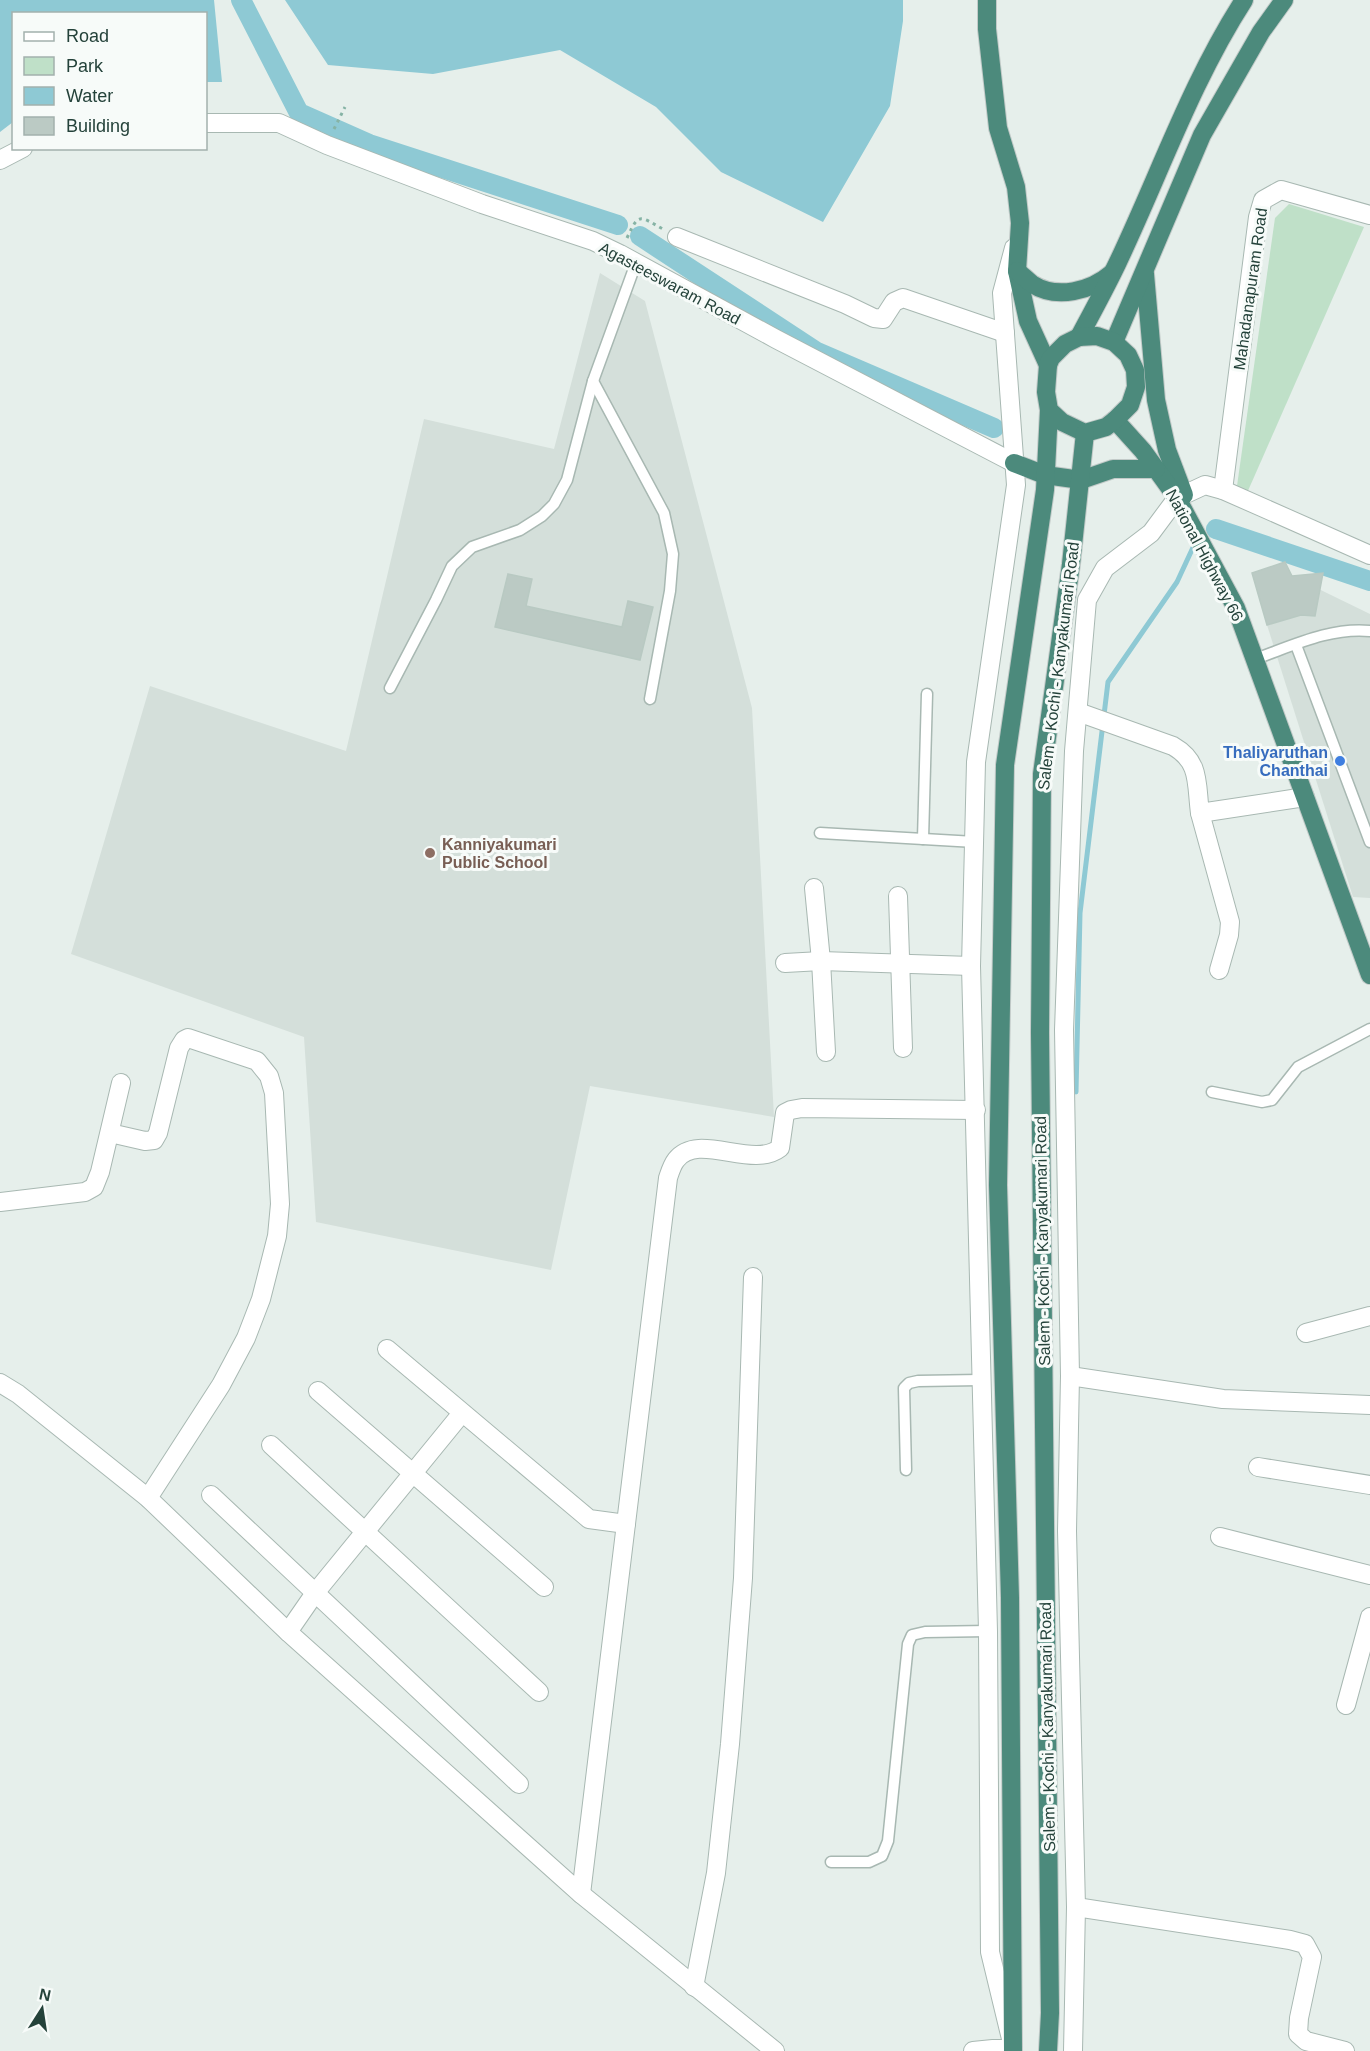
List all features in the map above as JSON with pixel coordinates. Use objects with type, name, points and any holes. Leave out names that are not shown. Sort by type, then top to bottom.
[{"type":"highway","points":[[987,0],[987,29],[998,128],[1016,187],[1020,223],[1017,271],[1028,321],[1048,365]]},
{"type":"highway","points":[[1079,337],[1114,270],[1172,139],[1231,20],[1244,0]]},
{"type":"highway","points":[[1114,342],[1202,135],[1261,32],[1284,0]]},
{"type":"highway","points":[[1145,269],[1156,400],[1167,450],[1181,496]]},
{"type":"highway","points":[[1017,271],[1032,284],[1047,291],[1062,293],[1100,283],[1114,270]]},
{"type":"highway","points":[[1013,2049],[1010,1598],[998,1185],[1005,765],[1046,475],[1049,410],[1046,392],[1048,365],[1051,358],[1065,344],[1079,337],[1097,336],[1114,342],[1128,355],[1135,370],[1136,387],[1130,405],[1106,427],[1085,433],[1062,422],[1049,410]]},
{"type":"highway","name":"National Highway 66","points":[[1115,420],[1181,496],[1236,608],[1370,975]]},
{"type":"highway","name":"Salem - Kochi - Kanyakumari Road","points":[[1048,2051],[1050,2013],[1040,1045],[1042,774],[1071,564],[1085,433]]},
{"type":"highway","points":[[1014,462],[1046,475],[1080,480],[1113,469],[1156,469]]},
{"type":"street","name":"Agasteeswaram Road","points":[[207,123],[279,123],[349,153],[483,204],[593,242],[620,254],[776,339],[1014,462]]},
{"type":"street","points":[[0,160],[19,150]]},
{"type":"street","name":"Mahadanapuram Road","points":[[1223,490],[1258,217],[1263,200],[1281,190],[1370,215]]},
{"type":"street","points":[[973,2051],[1013,2049],[990,1952],[988,1631],[971,966],[976,762],[1016,485],[1002,293],[1020,223]]},
{"type":"street","points":[[677,237],[845,304],[873,318],[883,319],[894,302],[903,298],[1005,333]]},
{"type":"street","points":[[1073,2051],[1076,1907],[1067,1531],[1070,1376],[1064,1030],[1074,751],[1087,600],[1105,568],[1151,533],[1181,496],[1205,485],[1223,490],[1370,555]]},
{"type":"street","points":[[1078,712],[1173,746],[1185,753],[1194,764],[1200,813],[1230,922],[1229,935],[1219,970]]},
{"type":"street","points":[[1200,813],[1305,797]]},
{"type":"street","points":[[814,888],[826,1052]]},
{"type":"street","points":[[898,896],[903,1048]]},
{"type":"street","points":[[785,963],[821,961],[971,966]]},
{"type":"street","points":[[110,1133],[145,1141],[154,1140],[158,1133],[179,1048],[188,1038],[257,1061],[269,1076],[274,1093],[280,1204],[277,1236],[261,1299],[246,1338],[221,1384],[147,1498]]},
{"type":"street","points":[[0,1202],[85,1192],[94,1186],[100,1172],[121,1083]]},
{"type":"street","points":[[581,1894],[668,1178],[675,1161],[685,1152],[702,1149],[755,1155],[773,1153],[780,1148],[785,1113],[801,1107],[976,1110]]},
{"type":"street","points":[[694,1987],[716,1874],[730,1744],[743,1578],[753,1276]]},
{"type":"street","points":[[1305,1333],[1370,1316]]},
{"type":"street","points":[[387,1349],[590,1519],[626,1524]]},
{"type":"street","points":[[1070,1376],[1223,1399],[1370,1405]]},
{"type":"street","points":[[0,1383],[147,1498],[288,1632],[581,1894],[775,2051]]},
{"type":"street","points":[[318,1391],[544,1587]]},
{"type":"street","points":[[288,1632],[315,1593],[462,1413]]},
{"type":"street","points":[[271,1445],[539,1692]]},
{"type":"street","points":[[1258,1467],[1370,1485]]},
{"type":"street","points":[[211,1495],[519,1784]]},
{"type":"street","points":[[1220,1537],[1370,1575]]},
{"type":"street","points":[[1346,1705],[1370,1617]]},
{"type":"street","points":[[1076,1907],[1305,1944],[1312,1957],[1299,2018],[1298,2034],[1306,2041],[1345,2051]]},
{"type":"lane","points":[[390,688],[452,566],[471,547],[520,530],[542,516],[554,504],[567,480],[592,381],[636,263]]},
{"type":"lane","points":[[592,381],[664,513],[673,554],[669,591],[650,699]]},
{"type":"lane","points":[[1255,659],[1332,633],[1370,631]]},
{"type":"lane","points":[[1296,645],[1370,842]]},
{"type":"lane","points":[[923,839],[927,694]]},
{"type":"lane","points":[[820,833],[975,842]]},
{"type":"lane","points":[[1212,1092],[1262,1102],[1272,1100],[1298,1067],[1370,1029]]},
{"type":"lane","points":[[906,1470],[904,1388],[909,1383],[918,1381],[980,1380]]},
{"type":"lane","points":[[831,1862],[869,1862],[882,1856],[888,1840],[908,1644],[912,1635],[925,1632],[988,1631]]},
{"type":"path","points":[[339,120],[345,107]]},
{"type":"path","points":[[620,254],[636,220],[639,219],[644,219],[677,237]]},
{"type":"shaded area","name":"Kanniyakumari Public School","points":[[600,273],[645,301],[752,708],[774,1117],[590,1086],[551,1270],[316,1222],[304,1037],[71,954],[150,686],[346,751],[424,419],[554,449]]},
{"type":"shaded area","name":"Thaliyaruthan Chanthai","points":[[1292,576],[1370,614],[1370,898],[1353,897],[1267,625]]},
{"type":"green space","points":[[1289,204],[1364,227],[1247,493],[1237,486],[1275,218]]},
{"type":"water","points":[[0,0],[214,0],[222,82],[207,82],[207,12],[12,12],[12,123],[0,132]]},
{"type":"water","points":[[285,0],[903,0],[903,21],[890,106],[823,222],[721,172],[656,107],[560,50],[433,74],[328,65]]},
{"type":"building","points":[[1285,562],[1292,576],[1323,573],[1315,616],[1301,615],[1267,625],[1252,573]]},
{"type":"building","points":[[508,574],[532,579],[526,606],[622,627],[628,601],[653,607],[640,660],[495,627]]},
{"type":"waterway","points":[[241,0],[299,113],[369,144],[618,225]]},
{"type":"waterway","points":[[640,236],[817,352],[994,428]]},
{"type":"waterway","points":[[1216,529],[1370,581]]},
{"type":"waterway","points":[[1076,1092],[1080,913],[1108,682],[1177,582],[1196,541]]},
{"type":"place","name":"Thaliyaruthan Chanthai","points":[[1340,761]]},
{"type":"place","name":"Kanniyakumari Public School","points":[[430,853]]}]
